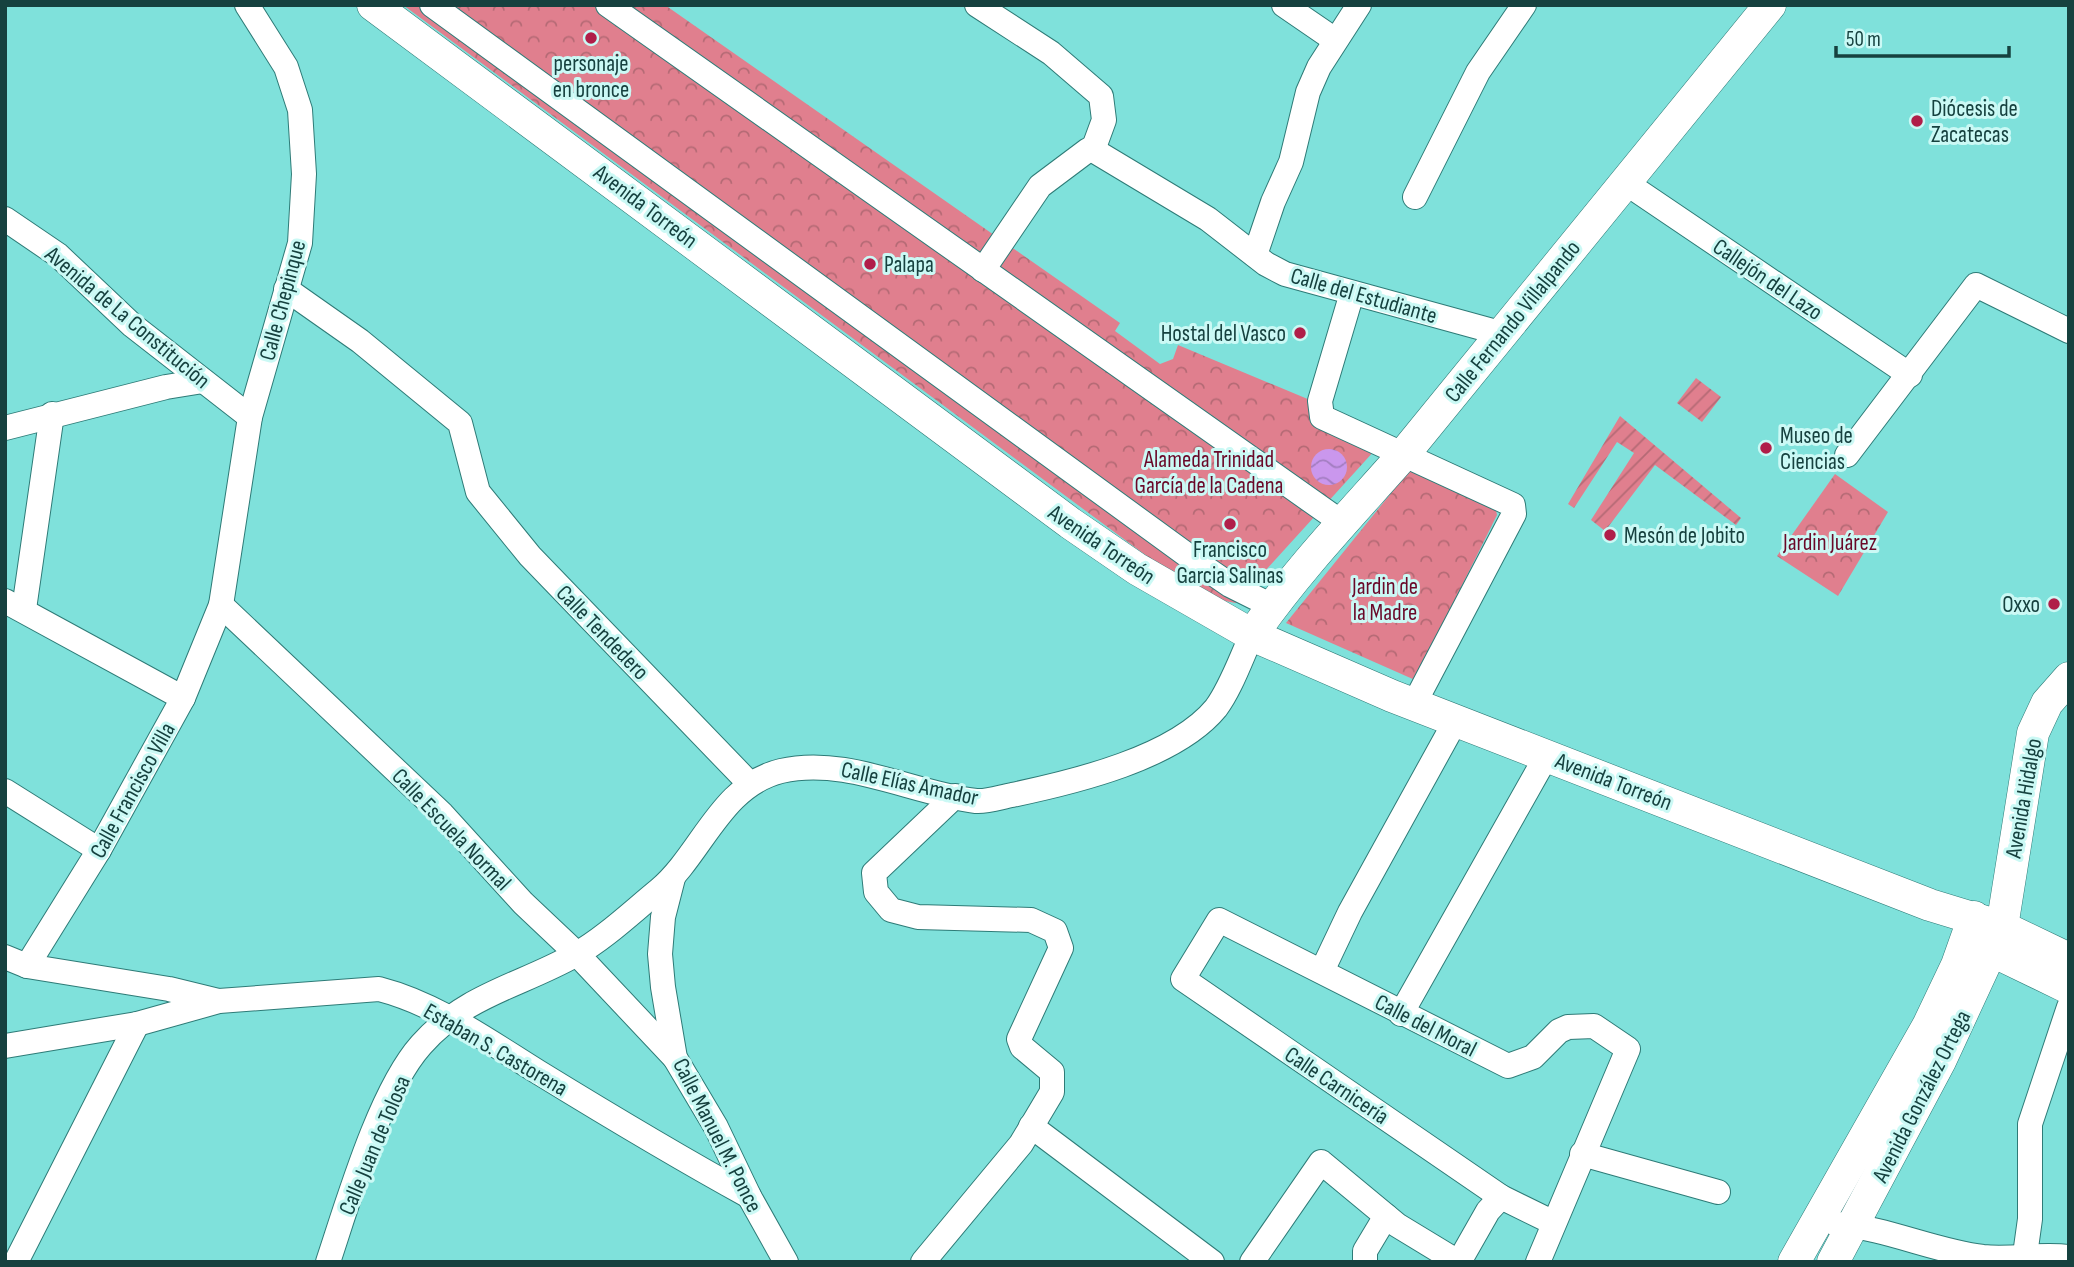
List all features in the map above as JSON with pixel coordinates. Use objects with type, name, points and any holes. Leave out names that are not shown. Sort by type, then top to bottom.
[{"type":"street","name":"Calle Chepinque","points":[[221,605],[250,417],[300,243],[304,174],[300,110],[286,66],[247,5]]},
{"type":"street","name":"Avenida Torreón","points":[[373,5],[1070,523],[1192,603],[1311,663],[1930,905],[1984,933]]},
{"type":"street","points":[[432,5],[1198,563],[1230,585],[1272,606]]},
{"type":"street","points":[[608,5],[1341,522]]},
{"type":"street","points":[[977,5],[1051,53],[1101,96],[1104,120],[1093,150],[1088,150],[1040,186],[983,270]]},
{"type":"street","points":[[1284,5],[1335,40]]},
{"type":"street","points":[[1255,255],[1273,202],[1291,162],[1308,92],[1335,40],[1359,5]]},
{"type":"street","points":[[1415,197],[1478,72],[1524,5]]},
{"type":"street","name":"Calle Fernando Villalpando","points":[[1252,635],[1272,606],[1341,522],[1404,454],[1770,5]]},
{"type":"street","name":"Calle del Estudiante","points":[[1093,150],[1208,219],[1284,274],[1500,333]]},
{"type":"street","name":"Callejón del Lazo","points":[[1626,183],[1910,375]]},
{"type":"street","name":"Avenida de La Constitución","points":[[5,219],[16,240],[58,255],[132,325],[250,417]]},
{"type":"street","points":[[1847,455],[1976,285],[2069,331]]},
{"type":"street","name":"Calle Tendedero","points":[[286,289],[360,341],[460,423],[478,492],[530,556],[749,783]]},
{"type":"street","points":[[1352,293],[1320,401],[1322,417],[1513,505],[1514,514],[1414,704]]},
{"type":"street","points":[[5,428],[52,414],[203,381]]},
{"type":"street","points":[[52,414],[15,605],[183,698]]},
{"type":"street","name":"Calle Francisco Villa","points":[[16,962],[99,850],[183,698],[221,605]]},
{"type":"street","name":"Calle Escuela Normal","points":[[221,605],[442,814],[523,903],[577,954],[675,1058]]},
{"type":"street","name":"Calle Elías Amador","points":[[577,954],[673,878],[700,837],[749,783],[779,772],[827,766],[979,801],[1036,790],[1133,760],[1182,736],[1216,707],[1252,635]]},
{"type":"street","name":"Avenida Hidalgo","points":[[1984,933],[2032,733],[2047,703],[2069,678]]},
{"type":"street","points":[[1322,971],[1350,912],[1456,720]]},
{"type":"street","points":[[1401,1014],[1547,755]]},
{"type":"street","points":[[5,791],[99,850]]},
{"type":"street","points":[[923,1262],[991,1183],[1052,1092],[1052,1072],[1022,1048],[1019,1039],[1061,948],[1055,931],[1031,920],[918,917],[891,910],[876,892],[874,873],[955,796]]},
{"type":"street","name":"Calle Manuel M. Ponce","points":[[673,878],[663,917],[660,954],[675,1058],[716,1127],[749,1196],[786,1262]]},
{"type":"street","name":"Calle del Moral","points":[[1219,920],[1508,1066],[1533,1057],[1559,1031],[1568,1027],[1594,1026],[1628,1049],[1582,1154]]},
{"type":"street","name":"Calle Carnicería","points":[[1219,920],[1183,979],[1501,1197],[1554,1223]]},
{"type":"street","points":[[1984,933],[2069,959]]},
{"type":"street","points":[[1984,933],[2069,988]]},
{"type":"street","name":"Avenida González Ortega","points":[[1794,1262],[1928,1026],[1957,965],[1984,933]]},
{"type":"street","name":"Avenida González Ortega","points":[[1833,1262],[1854,1225],[1984,933]]},
{"type":"street","name":"Calle Juan de Tolosa","points":[[328,1262],[371,1140],[394,1087],[420,1046],[478,998],[577,954]]},
{"type":"street","points":[[16,962],[169,989],[219,1001]]},
{"type":"street","name":"Estaban S. Castorena","points":[[219,1001],[379,989],[403,995],[451,1019],[666,1151],[749,1196]]},
{"type":"street","points":[[5,1046],[137,1024],[219,1001]]},
{"type":"street","points":[[2024,1261],[2030,1219],[2030,1124],[2069,1007]]},
{"type":"street","points":[[16,1262],[137,1024]]},
{"type":"street","points":[[1031,1126],[1212,1262]]},
{"type":"street","points":[[1538,1262],[1582,1154],[1718,1192]]},
{"type":"street","points":[[1252,1262],[1321,1161],[1386,1216],[1459,1262],[1488,1211],[1501,1197]]},
{"type":"street","points":[[1365,1262],[1365,1251],[1386,1216]]},
{"type":"street","points":[[1818,1222],[1854,1225],[1981,1257],[2024,1261],[2049,1254],[2069,1258]]},
{"type":"green space","name":"Alameda Trinidad García de la Cadena","points":[[403,5],[665,5],[1120,323],[1115,331],[1160,364],[1173,359],[1178,345],[1310,400],[1375,450],[1236,603],[1202,597]]},
{"type":"green space","points":[[1696,378],[1721,397],[1702,422],[1677,403]]},
{"type":"green space","points":[[1620,416],[1741,518],[1736,525],[1655,465],[1605,531],[1591,520],[1634,453],[1617,442],[1574,508],[1568,504]]},
{"type":"green space","name":"Jardin de la Madre","points":[[1413,466],[1495,505],[1497,515],[1415,680],[1286,623]]},
{"type":"green space","name":"Jardin Juárez","points":[[1835,474],[1888,512],[1838,596],[1777,556]]},
{"type":"water","points":[[1329,449],[1341,455],[1347,467],[1341,479],[1329,485],[1317,479],[1311,467],[1317,455]]},
{"type":"place","name":"personaje en bronce","points":[[591,38]]},
{"type":"place","name":"Diócesis de Zacatecas","points":[[1917,121]]},
{"type":"place","name":"Palapa","points":[[870,264]]},
{"type":"place","name":"Hostal del Vasco","points":[[1300,333]]},
{"type":"place","name":"Museo de Ciencias","points":[[1766,448]]},
{"type":"place","name":"Francisco Garcia Salinas","points":[[1230,524]]},
{"type":"place","name":"Mesón de Jobito","points":[[1610,535]]},
{"type":"place","name":"Oxxo","points":[[2054,604]]}]
